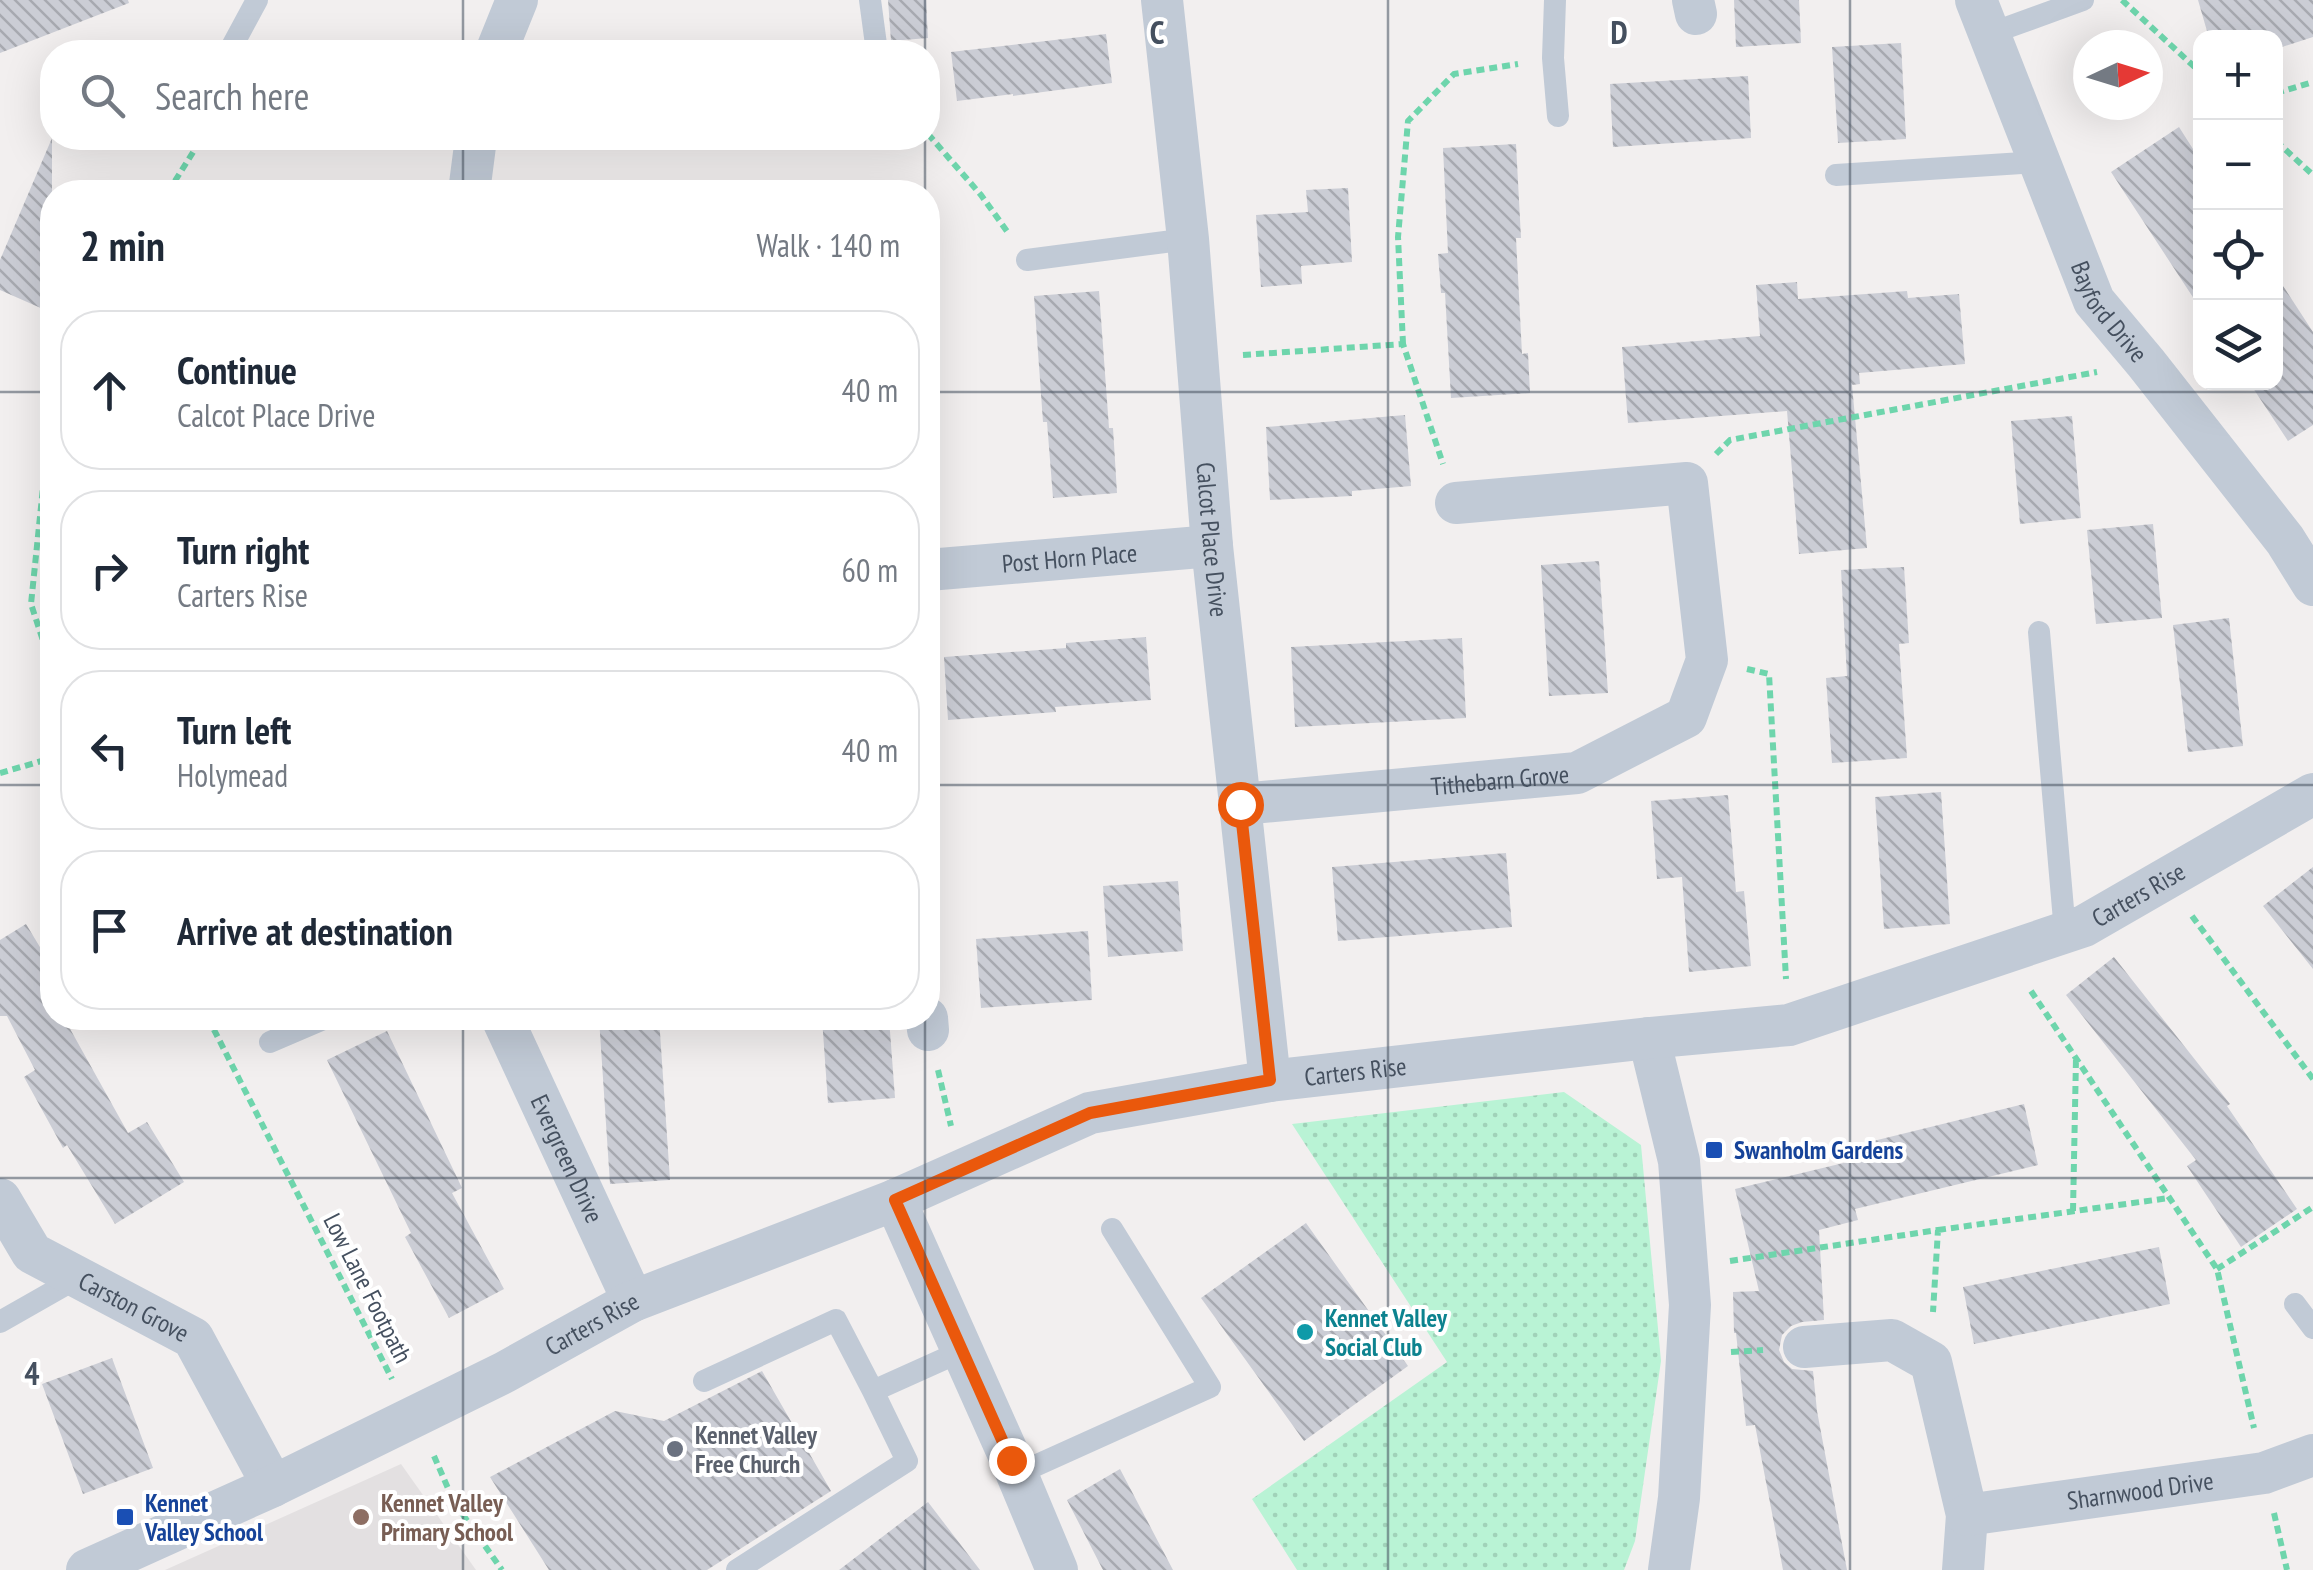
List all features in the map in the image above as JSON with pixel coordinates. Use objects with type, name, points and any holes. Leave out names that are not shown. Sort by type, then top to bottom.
[{"type":"street","points":[[501,40],[517,0]]},
{"type":"street","name":"Calcot Place Drive","points":[[1162,0],[1188,240],[1212,546],[1270,1080]]},
{"type":"street","name":"Bayford Drive","points":[[1983,17],[2094,301],[2299,529],[2313,585]]},
{"type":"street","points":[[471,180],[474,150]]},
{"type":"street","points":[[1456,503],[1687,482]]},
{"type":"street","name":"Tithebarn Grove","points":[[1240,804],[1577,773],[1686,716],[1707,660],[1687,482]]},
{"type":"street","name":"Post Horn Place","points":[[940,569],[1212,546]]},
{"type":"street","name":"Carters Rise","points":[[87,1570],[273,1486],[506,1372],[633,1300],[895,1200],[1090,1113],[1270,1080],[1789,1026],[2084,926],[2313,794]]},
{"type":"street","name":"Evergreen Drive","points":[[508,1030],[633,1300]]},
{"type":"street","points":[[1648,1038],[1678,1161],[1690,1305],[1679,1498],[1670,1570]]},
{"type":"street","name":"Carston Grove","points":[[0,1199],[32,1253],[193,1338],[273,1486]]},
{"type":"street","points":[[895,1200],[1057,1570]]},
{"type":"street","points":[[1804,1346],[1892,1340],[1930,1362],[1967,1515],[1963,1570]]},
{"type":"street","name":"Sharnwood Drive","points":[[1967,1515],[2264,1474],[2313,1454]]},
{"type":"lane","points":[[235,40],[257,0]]},
{"type":"lane","points":[[870,0],[875,40]]},
{"type":"lane","points":[[1555,0],[1553,58],[1558,116]]},
{"type":"lane","points":[[1983,17],[2083,0]]},
{"type":"lane","points":[[1836,175],[2039,162]]},
{"type":"lane","points":[[1027,260],[1188,240]]},
{"type":"lane","points":[[2039,632],[2065,932]]},
{"type":"lane","points":[[270,1042],[298,1030]]},
{"type":"lane","points":[[1017,1474],[1210,1386],[1112,1229]]},
{"type":"lane","points":[[0,1322],[78,1277]]},
{"type":"lane","points":[[2295,1304],[2313,1328]]},
{"type":"lane","points":[[704,1381],[836,1320],[907,1461],[737,1570]]},
{"type":"lane","points":[[873,1391],[962,1352]]},
{"type":"path","points":[[2122,0],[2193,66]]},
{"type":"path","points":[[1456,503],[1404,344],[1398,237],[1408,121],[1454,74],[1553,58]]},
{"type":"path","points":[[2283,92],[2313,82]]},
{"type":"path","points":[[2283,147],[2313,175]]},
{"type":"path","points":[[940,148],[1027,260]]},
{"type":"path","points":[[176,180],[195,150]]},
{"type":"path","points":[[1197,359],[1404,344]]},
{"type":"path","points":[[1687,482],[1730,440],[2146,363]]},
{"type":"path","points":[[40,517],[31,604],[40,631]]},
{"type":"path","points":[[1707,660],[1769,674],[1789,1026]]},
{"type":"path","points":[[0,773],[40,761]]},
{"type":"path","points":[[2165,879],[2313,1079]]},
{"type":"path","points":[[2006,952],[2217,1269],[2287,1570]]},
{"type":"path","name":"Low Lane Footpath","points":[[214,1030],[386,1369],[416,1416],[454,1502],[502,1570]]},
{"type":"path","points":[[929,1030],[962,1170]]},
{"type":"path","points":[[2073,1211],[2076,1057]]},
{"type":"path","points":[[1714,1263],[2169,1198]]},
{"type":"path","points":[[2217,1269],[2313,1207]]},
{"type":"path","points":[[1930,1362],[1938,1230]]},
{"type":"path","points":[[1688,1356],[1804,1346]]},
{"type":"shaded area","name":"Kennet Valley Primary School","points":[[401,1464],[476,1570],[165,1570]]},
{"type":"green space","points":[[1564,1092],[1641,1145],[1661,1361],[1635,1541],[1624,1570],[1297,1570],[1252,1499],[1447,1362],[1292,1124]]},
{"type":"building","points":[[0,0],[128,0],[129,3],[0,53]]},
{"type":"building","points":[[888,0],[926,0],[928,38],[891,40]]},
{"type":"building","points":[[1734,0],[1799,0],[1801,43],[1736,47]]},
{"type":"building","points":[[2198,0],[2313,0],[2313,37],[2283,47],[2283,30],[2207,30]]},
{"type":"building","points":[[1106,34],[1112,83],[957,101],[951,52]]},
{"type":"building","points":[[1901,43],[1906,139],[1838,143],[1832,47]]},
{"type":"building","points":[[1748,76],[1751,138],[1613,147],[1610,84]]},
{"type":"building","points":[[2179,127],[2193,149],[2193,297],[2111,172]]},
{"type":"building","points":[[1516,144],[1522,354],[1528,353],[1530,393],[1451,398],[1445,293],[1441,293],[1438,254],[1448,253],[1443,148]]},
{"type":"building","points":[[47,150],[52,150],[52,180],[40,180],[40,308],[0,290],[0,260]]},
{"type":"building","points":[[1348,188],[1352,262],[1301,266],[1302,284],[1261,287],[1256,215],[1308,212],[1306,190]]},
{"type":"building","points":[[1797,282],[1798,299],[1907,291],[1908,298],[1959,294],[1965,364],[1859,373],[1860,384],[1852,385],[1867,548],[1799,554],[1787,411],[1628,423],[1622,347],[1760,336],[1756,285]]},
{"type":"building","points":[[2283,286],[2313,332],[2313,425],[2288,441],[2254,390],[2283,390]]},
{"type":"building","points":[[1099,291],[1117,493],[1053,498],[1034,296]]},
{"type":"building","points":[[1405,415],[1411,486],[1352,491],[1352,496],[1270,500],[1266,427]]},
{"type":"building","points":[[2072,416],[2081,518],[2020,524],[2011,421]]},
{"type":"building","points":[[2153,524],[2162,618],[2096,624],[2087,530]]},
{"type":"building","points":[[1599,561],[1608,693],[1549,696],[1541,565]]},
{"type":"building","points":[[1904,567],[1909,643],[1899,644],[1907,758],[1832,763],[1826,678],[1847,676],[1841,570]]},
{"type":"building","points":[[2229,618],[2243,746],[2188,752],[2173,625]]},
{"type":"building","points":[[1146,637],[1151,700],[948,720],[944,657],[1066,648],[1066,643]]},
{"type":"building","points":[[1462,638],[1466,718],[1295,727],[1291,647]]},
{"type":"building","points":[[1941,792],[1950,924],[1884,929],[1875,797]]},
{"type":"building","points":[[1728,795],[1736,892],[1744,891],[1751,966],[1689,972],[1682,877],[1657,879],[1651,801]]},
{"type":"building","points":[[1506,853],[1512,927],[1338,941],[1332,867]]},
{"type":"building","points":[[2313,867],[2313,969],[2263,906]]},
{"type":"building","points":[[1178,881],[1183,951],[1108,957],[1103,886]]},
{"type":"building","points":[[26,924],[40,947],[40,1030],[71,1030],[128,1133],[147,1122],[184,1182],[115,1224],[67,1145],[63,1148],[24,1077],[35,1070],[7,1016],[0,1016],[0,940]]},
{"type":"building","points":[[1088,931],[1092,1000],[981,1008],[976,939]]},
{"type":"building","points":[[2114,957],[2230,1104],[2227,1106],[2297,1209],[2241,1247],[2187,1166],[2196,1160],[2066,995]]},
{"type":"building","points":[[600,1030],[660,1030],[670,1180],[610,1184]]},
{"type":"building","points":[[823,1030],[890,1030],[895,1098],[828,1103]]},
{"type":"building","points":[[387,1031],[462,1188],[452,1193],[504,1289],[449,1318],[405,1237],[411,1233],[327,1060]]},
{"type":"building","points":[[2024,1104],[2038,1165],[1855,1209],[1858,1220],[1819,1230],[1824,1320],[1791,1326],[1782,1335],[1779,1350],[1792,1369],[1813,1371],[1847,1570],[1783,1570],[1755,1425],[1746,1426],[1734,1333],[1733,1292],[1759,1291],[1735,1189],[1860,1159],[1857,1145]]},
{"type":"building","name":"Kennet Valley Social Club","points":[[1306,1223],[1408,1366],[1304,1441],[1201,1298]]},
{"type":"building","points":[[2159,1247],[2170,1304],[1974,1344],[1963,1287]]},
{"type":"building","points":[[112,1358],[153,1468],[83,1494],[42,1384]]},
{"type":"building","name":"Kennet Valley Free Church","points":[[762,1371],[831,1491],[707,1570],[549,1570],[490,1477],[615,1411],[664,1421]]},
{"type":"building","points":[[1120,1469],[1173,1570],[1103,1570],[1067,1500]]},
{"type":"building","points":[[928,1502],[980,1570],[839,1570]]},
{"type":"place","name":"Swanholm Gardens","points":[[1714,1150]]},
{"type":"place","name":"Kennet Valley Social Club","points":[[1305,1332]]},
{"type":"place","name":"Kennet Valley Free Church","points":[[675,1449]]},
{"type":"place","name":"Kennet Valley School","points":[[125,1517]]},
{"type":"place","name":"Kennet Valley Primary School","points":[[361,1517]]},
{"type":"route","points":[[1011,1460],[895,1200],[1090,1113],[1270,1080],[1240,804]]}]
